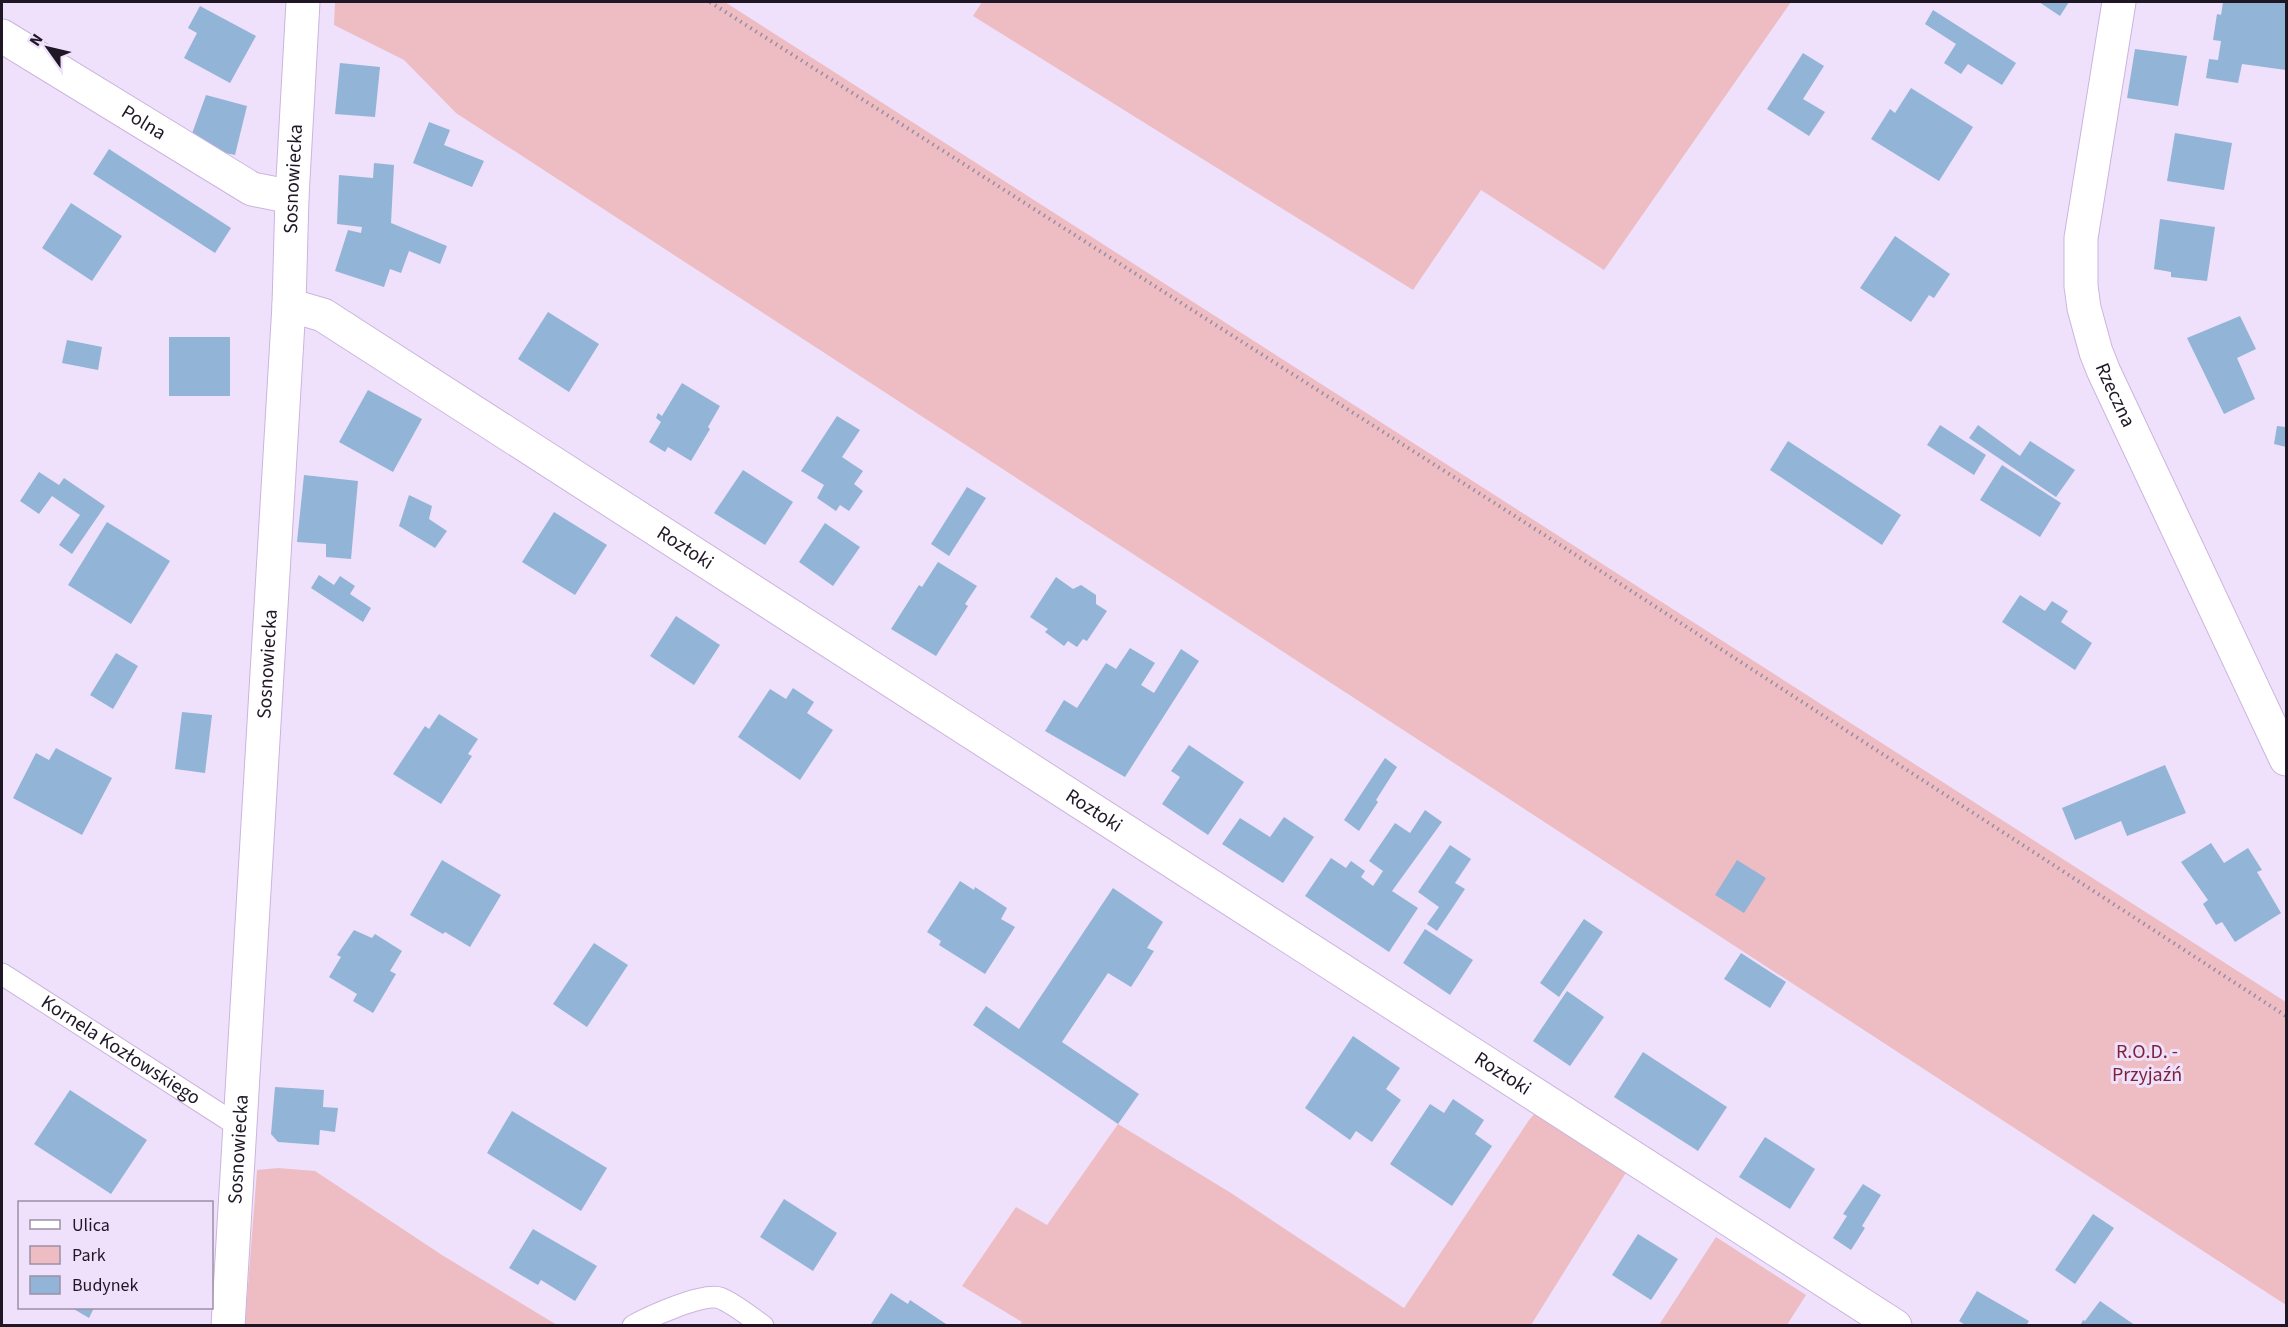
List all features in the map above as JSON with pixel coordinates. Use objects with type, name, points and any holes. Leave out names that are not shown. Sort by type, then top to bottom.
[{"type":"street","name":"Sosnowiecka","points":[[228,1326],[289,305],[292,197],[303,2]]},
{"type":"street","name":"Rzeczna","points":[[2119,2],[2081,238],[2081,286],[2084,308],[2104,372],[2286,759]]},
{"type":"street","name":"Polna","points":[[2,36],[252,189],[292,197]]},
{"type":"street","name":"Roztoki","points":[[289,305],[323,315],[1895,1326]]},
{"type":"lane","name":"Kornela Kozłowskiego","points":[[2,974],[240,1127]]},
{"type":"lane","points":[[633,1326],[656,1314],[709,1296],[720,1298],[763,1326]]},
{"type":"path","points":[[710,2],[1579,557],[2286,1016]]},
{"type":"green space","name":"R.O.D. - Przyjaźń","points":[[335,2],[725,2],[2286,1002],[2286,1305],[456,113],[404,60],[334,25]]},
{"type":"green space","points":[[982,2],[1791,2],[1604,270],[1481,190],[1413,290],[973,16]]},
{"type":"green space","points":[[1538,1110],[1627,1171],[1531,1325],[1020,1325],[1022,1322],[962,1286],[1016,1207],[1047,1225],[1118,1124],[1231,1193],[1404,1308],[1529,1120]]},
{"type":"green space","points":[[278,1168],[315,1171],[442,1255],[557,1325],[245,1325],[257,1170]]},
{"type":"green space","points":[[1716,1237],[1806,1295],[1787,1325],[1659,1325]]},
{"type":"building","points":[[2039,2],[2069,2],[2060,16]]},
{"type":"building","points":[[2223,2],[2286,2],[2286,70],[2242,64],[2238,83],[2206,78],[2209,59],[2218,60],[2221,41],[2213,40],[2217,14],[2221,15]]},
{"type":"building","points":[[200,6],[256,36],[230,83],[184,58],[197,33],[188,28]]},
{"type":"building","points":[[1933,10],[2016,63],[2002,85],[1968,64],[1961,74],[1944,63],[1956,44],[1925,24]]},
{"type":"building","points":[[2135,49],[2187,56],[2178,106],[2127,98]]},
{"type":"building","points":[[1803,53],[1824,66],[1803,99],[1825,112],[1809,136],[1767,109]]},
{"type":"building","points":[[340,63],[380,67],[375,117],[335,114]]},
{"type":"building","points":[[1911,88],[1973,127],[1939,181],[1871,139],[1890,109],[1895,113]]},
{"type":"building","points":[[206,95],[247,106],[235,155],[207,149],[190,139]]},
{"type":"building","points":[[429,122],[450,130],[444,145],[484,161],[472,187],[413,163]]},
{"type":"building","points":[[2175,133],[2232,143],[2224,190],[2167,181]]},
{"type":"building","points":[[109,149],[231,228],[215,253],[93,174]]},
{"type":"building","points":[[374,163],[394,165],[391,223],[447,246],[440,264],[409,251],[401,273],[390,269],[384,287],[335,271],[348,230],[361,233],[362,227],[337,224],[339,175],[373,178]]},
{"type":"building","points":[[71,203],[122,236],[92,281],[42,248]]},
{"type":"building","points":[[2160,219],[2215,227],[2207,281],[2171,277],[2171,272],[2154,269]]},
{"type":"building","points":[[1895,236],[1950,274],[1934,298],[1929,295],[1911,322],[1860,288]]},
{"type":"building","points":[[548,312],[599,344],[569,392],[518,359]]},
{"type":"building","points":[[2240,316],[2256,349],[2237,358],[2255,399],[2224,414],[2187,338]]},
{"type":"building","points":[[169,337],[230,337],[230,396],[169,396]]},
{"type":"building","points":[[67,340],[102,347],[98,370],[62,363]]},
{"type":"building","points":[[682,383],[720,406],[708,427],[710,429],[691,461],[668,447],[665,452],[649,442],[661,422],[656,418],[658,413],[662,416]]},
{"type":"building","points":[[368,390],[422,419],[393,472],[339,442]]},
{"type":"building","points":[[837,416],[860,430],[842,457],[863,471],[854,484],[863,491],[849,511],[840,505],[836,511],[817,498],[824,485],[801,471]]},
{"type":"building","points":[[1940,425],[1986,455],[1974,475],[1927,445]]},
{"type":"building","points":[[1978,425],[2020,456],[2030,441],[2075,470],[2056,497],[1969,438]]},
{"type":"building","points":[[2277,426],[2286,427],[2286,447],[2274,444]]},
{"type":"building","points":[[1788,441],[1901,515],[1882,545],[1770,470]]},
{"type":"building","points":[[2002,465],[2061,503],[2040,537],[1980,500]]},
{"type":"building","points":[[743,470],[793,502],[765,545],[714,513]]},
{"type":"building","points":[[39,472],[59,485],[64,478],[105,506],[72,554],[59,545],[80,515],[52,496],[39,514],[20,501]]},
{"type":"building","points":[[304,475],[358,481],[351,559],[326,557],[326,544],[297,542]]},
{"type":"building","points":[[967,487],[986,498],[949,556],[931,544]]},
{"type":"building","points":[[409,495],[432,506],[429,519],[447,531],[435,548],[399,526]]},
{"type":"building","points":[[554,512],[607,545],[575,595],[522,562]]},
{"type":"building","points":[[107,522],[170,561],[131,624],[68,585]]},
{"type":"building","points":[[825,523],[860,547],[833,586],[799,562]]},
{"type":"building","points":[[938,562],[977,586],[965,604],[968,606],[936,656],[891,629],[919,585],[922,587]]},
{"type":"building","points":[[319,575],[334,585],[340,576],[355,586],[350,594],[371,608],[363,622],[311,588]]},
{"type":"building","points":[[1056,577],[1073,589],[1081,585],[1096,595],[1096,604],[1107,611],[1087,641],[1083,639],[1077,647],[1068,641],[1064,646],[1045,632],[1048,629],[1030,617]]},
{"type":"building","points":[[2020,595],[2045,611],[2052,601],[2068,611],[2061,622],[2092,643],[2075,670],[2002,622]]},
{"type":"building","points":[[676,616],[720,645],[694,685],[650,656]]},
{"type":"building","points":[[1130,648],[1155,663],[1141,685],[1154,693],[1181,649],[1199,661],[1125,777],[1045,731],[1064,700],[1077,708],[1106,663],[1116,669]]},
{"type":"building","points":[[116,653],[138,666],[113,709],[90,695]]},
{"type":"building","points":[[793,688],[814,702],[807,713],[833,730],[800,780],[738,737],[770,689],[786,699]]},
{"type":"building","points":[[182,712],[212,715],[205,773],[175,769]]},
{"type":"building","points":[[439,714],[478,739],[468,754],[472,756],[441,804],[393,774],[425,726],[429,729]]},
{"type":"building","points":[[1189,745],[1244,782],[1208,835],[1162,804],[1180,777],[1171,771]]},
{"type":"building","points":[[56,748],[112,778],[82,835],[13,798],[36,753],[49,760]]},
{"type":"building","points":[[1385,758],[1397,767],[1359,831],[1344,820]]},
{"type":"building","points":[[2165,765],[2186,813],[2127,836],[2121,821],[2075,840],[2062,808]]},
{"type":"building","points":[[1425,810],[1442,822],[1392,891],[1418,908],[1389,952],[1305,896],[1331,858],[1346,868],[1351,861],[1365,871],[1361,877],[1373,886],[1383,871],[1369,861],[1395,823],[1410,833]]},
{"type":"building","points":[[1284,817],[1314,837],[1283,883],[1222,844],[1240,818],[1270,837]]},
{"type":"building","points":[[2211,843],[2224,863],[2248,848],[2262,870],[2257,872],[2281,913],[2235,942],[2222,922],[2216,925],[2203,904],[2208,900],[2181,862]]},
{"type":"building","points":[[1450,845],[1471,859],[1455,883],[1465,889],[1437,931],[1427,924],[1439,907],[1418,892]]},
{"type":"building","points":[[442,860],[501,895],[470,947],[410,915]]},
{"type":"building","points":[[1737,860],[1766,878],[1744,913],[1715,895]]},
{"type":"building","points":[[960,881],[974,890],[975,887],[1007,908],[1001,919],[1015,927],[985,974],[939,945],[941,941],[927,932]]},
{"type":"building","points":[[1113,888],[1163,922],[1147,948],[1154,951],[1131,987],[1108,973],[1062,1042],[1139,1094],[1118,1124],[973,1025],[986,1006],[1019,1029]]},
{"type":"building","points":[[1584,919],[1603,932],[1559,997],[1540,983]]},
{"type":"building","points":[[1425,929],[1473,960],[1450,995],[1403,963]]},
{"type":"building","points":[[354,930],[372,938],[375,934],[402,951],[390,971],[396,974],[373,1013],[353,1001],[357,994],[329,977],[341,957],[337,955]]},
{"type":"building","points":[[594,943],[628,965],[587,1027],[553,1004]]},
{"type":"building","points":[[1741,953],[1786,982],[1770,1008],[1724,979]]},
{"type":"building","points":[[1567,991],[1604,1017],[1570,1066],[1533,1041]]},
{"type":"building","points":[[1353,1036],[1400,1068],[1386,1089],[1401,1100],[1372,1142],[1356,1131],[1350,1140],[1305,1108]]},
{"type":"building","points":[[1643,1052],[1727,1107],[1698,1151],[1614,1097]]},
{"type":"building","points":[[275,1087],[324,1090],[323,1107],[338,1108],[335,1132],[320,1130],[319,1145],[278,1142],[271,1134]]},
{"type":"building","points":[[70,1090],[147,1140],[111,1194],[34,1144]]},
{"type":"building","points":[[1453,1099],[1484,1120],[1475,1134],[1492,1146],[1452,1206],[1390,1164],[1430,1104],[1444,1113]]},
{"type":"building","points":[[512,1111],[607,1168],[581,1211],[487,1153]]},
{"type":"building","points":[[1765,1137],[1815,1169],[1790,1209],[1739,1177]]},
{"type":"building","points":[[1863,1184],[1881,1195],[1862,1226],[1865,1228],[1851,1250],[1833,1238],[1847,1216],[1843,1214]]},
{"type":"building","points":[[784,1199],[837,1233],[813,1271],[760,1237]]},
{"type":"building","points":[[2093,1214],[2114,1228],[2075,1284],[2055,1270]]},
{"type":"building","points":[[533,1229],[597,1266],[575,1301],[541,1280],[538,1285],[509,1268]]},
{"type":"building","points":[[1638,1234],[1678,1259],[1651,1300],[1612,1275]]},
{"type":"building","points":[[1977,1291],[2029,1321],[2026,1326],[1967,1326],[1959,1321]]},
{"type":"building","points":[[891,1293],[908,1304],[910,1300],[949,1326],[873,1326],[871,1324]]},
{"type":"building","points":[[2100,1301],[2136,1326],[2080,1326]]},
{"type":"building","points":[[74,1309],[94,1309],[89,1318]]}]
